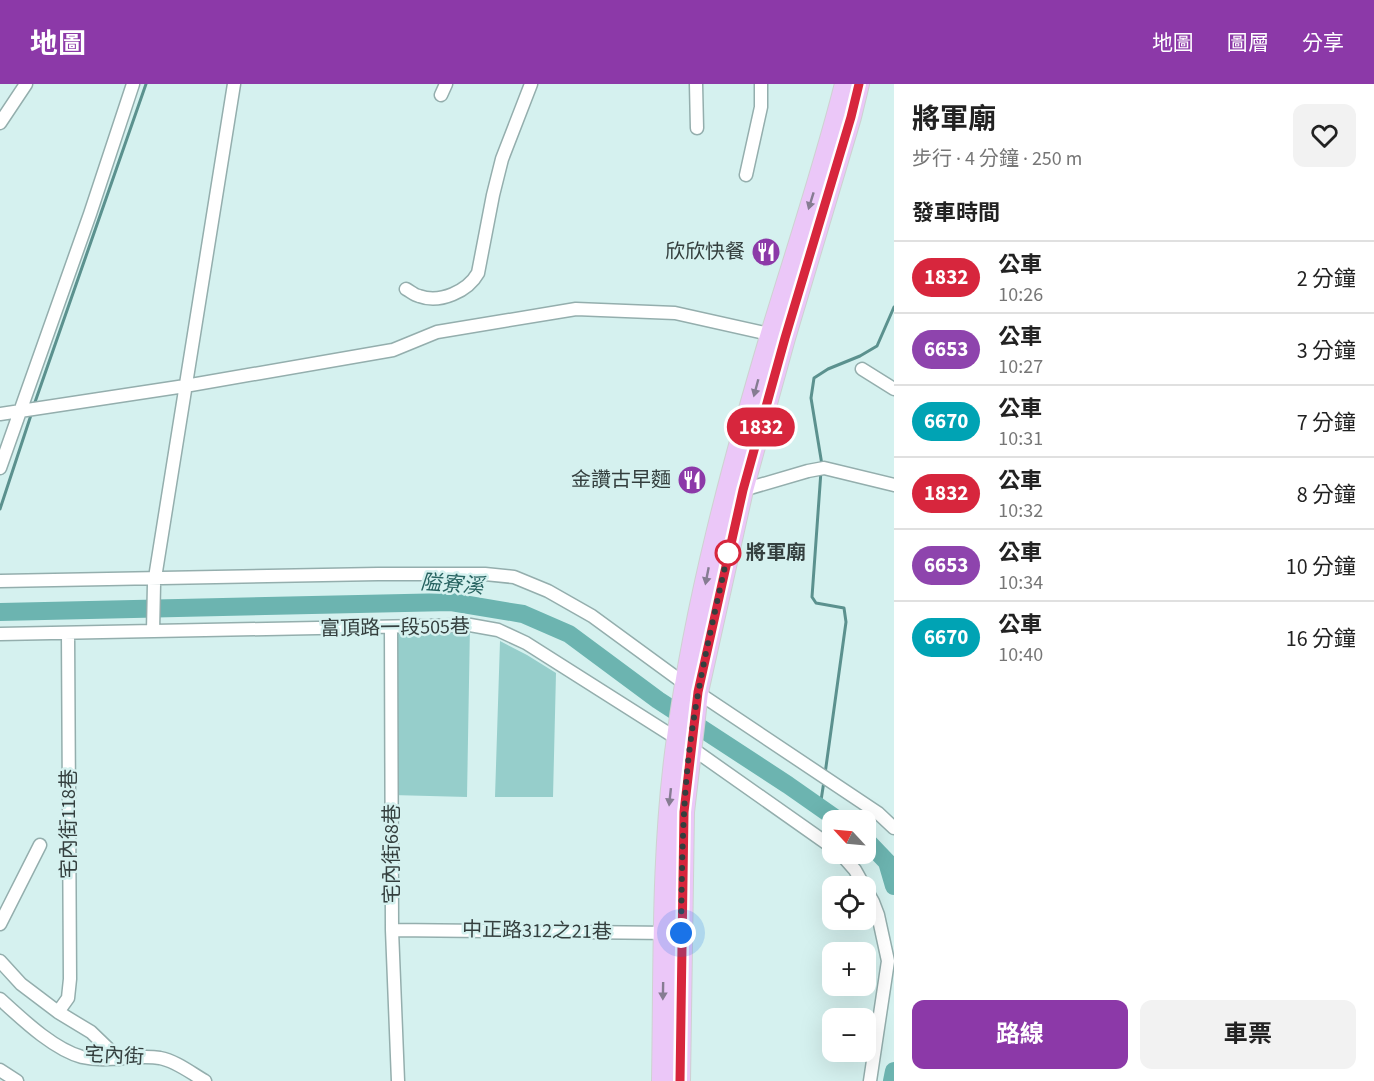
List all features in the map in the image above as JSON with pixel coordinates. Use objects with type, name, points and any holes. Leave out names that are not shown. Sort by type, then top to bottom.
[{"type":"main road","points":[[662,1081],[684,812],[683,743],[692,688],[736,488],[845,84]]},
{"type":"main road","points":[[778,336],[848,128],[859,84]]},
{"type":"main road","points":[[673,933],[680,1081]]},
{"type":"street","points":[[0,123],[26,84]]},
{"type":"street","points":[[0,468],[26,410],[133,84]]},
{"type":"street","points":[[153,628],[155,582],[234,84]]},
{"type":"street","points":[[406,289],[419,297],[435,299],[472,284],[478,273],[502,159],[531,84]]},
{"type":"street","points":[[696,84],[697,128]]},
{"type":"street","points":[[746,174],[761,107],[761,84]]},
{"type":"street","points":[[0,414],[185,386],[393,350],[437,332],[576,309],[675,313],[778,336]]},
{"type":"street","points":[[862,369],[894,389]]},
{"type":"street","points":[[736,488],[824,468],[894,485]]},
{"type":"street","points":[[0,581],[155,582],[378,574],[485,574],[514,577],[548,591],[592,616],[692,688],[878,813],[894,828]]},
{"type":"street","name":"富頂路一段505巷","points":[[0,634],[153,628],[470,625],[498,630],[526,643],[683,743],[822,840]]},
{"type":"street","name":"宅內街68巷","points":[[391,627],[392,930],[398,1081]]},
{"type":"street","name":"宅內街118巷","points":[[58,1012],[68,998],[70,979],[68,633]]},
{"type":"street","points":[[0,924],[40,845]]},
{"type":"street","points":[[850,864],[873,902],[888,961],[870,1081]]},
{"type":"street","name":"中正路312之21巷","points":[[392,930],[673,933]]},
{"type":"street","points":[[0,961],[21,984],[58,1012],[91,1032],[119,1059]]},
{"type":"street","name":"宅內街","points":[[0,999],[28,1024],[79,1056],[93,1059],[160,1058],[176,1063],[205,1081]]},
{"type":"street","points":[[0,1070],[17,1081]]},
{"type":"shaded area","points":[[470,625],[467,797],[392,795],[391,630]]},
{"type":"shaded area","points":[[500,641],[556,673],[553,797],[495,797]]},
{"type":"waterway","points":[[34,405],[146,84]]},
{"type":"waterway","points":[[822,465],[811,398],[814,378],[877,346],[894,307]]},
{"type":"waterway","points":[[0,509],[32,412]]},
{"type":"waterway","points":[[821,471],[812,597],[816,603],[844,608],[846,622],[825,774]]},
{"type":"waterway","name":"隘寮溪","points":[[0,612],[451,602],[523,614],[569,634],[658,700],[824,810]]},
{"type":"waterway","points":[[820,807],[824,781]]},
{"type":"waterway","name":"隘寮溪","points":[[876,850],[887,862],[894,886]]},
{"type":"waterway","name":"隘寮溪","points":[[892,1081],[894,1071]]},
{"type":"bus line","name":"1832","points":[[680,1081],[684,812],[698,692],[743,490],[859,84]]},
{"type":"place","name":"欣欣快餐","points":[[766,252]]},
{"type":"place","name":"金讚古早麵","points":[[692,480]]},
{"type":"place","name":"將軍廟","points":[[728,553]]},
{"type":"route","points":[[681,933],[684,812],[690,747],[698,692],[728,553]]}]
